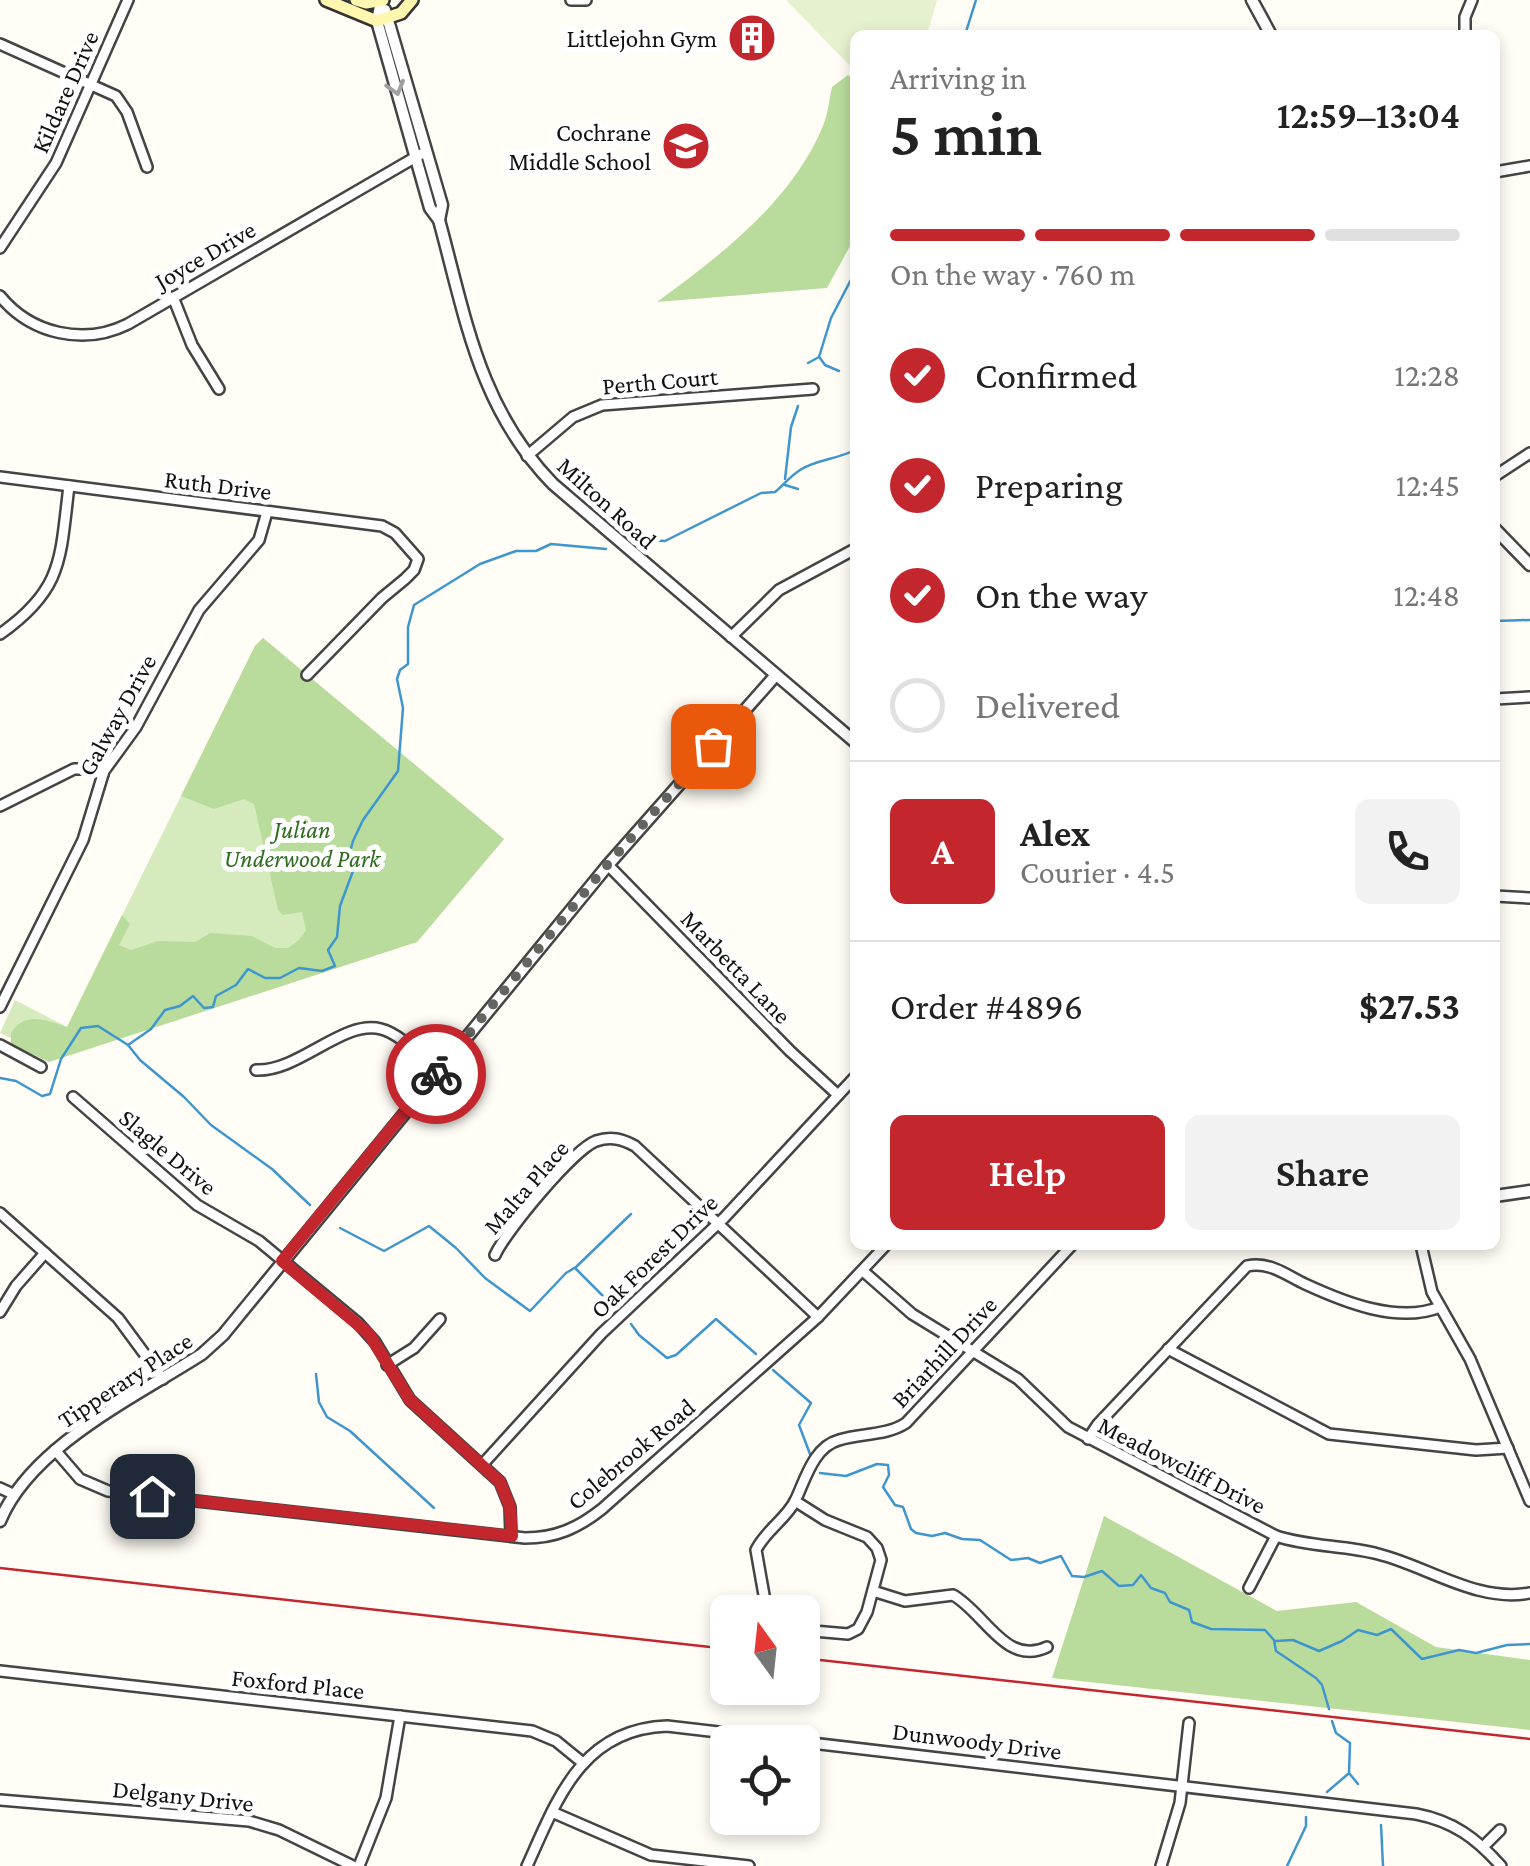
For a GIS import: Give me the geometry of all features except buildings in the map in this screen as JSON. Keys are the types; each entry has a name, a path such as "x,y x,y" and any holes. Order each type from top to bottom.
{"main road":[{"path":"326,0 384,20 412,0"},
{"path":"356,0 382,0"}],"street":[{"name":"Kildare Drive","path":"0,248 56,163 128,0"},
{"name":"Milton Road","path":"382,0 430,208 439,220 490,394 527,456 553,484 850,738"},
{"path":"572,0 586,0"},
{"path":"1252,0 1268,30"},
{"path":"1465,30 1472,0"},
{"name":"Milton Road","path":"384,20 428,152 442,204 439,220"},
{"path":"0,44 92,84 120,101 147,166"},
{"name":"Joyce Drive","path":"0,296 16,314 33,324 82,336 118,329 428,152"},
{"path":"1500,171 1530,166"},
{"path":"174,297 192,345 219,389"},
{"name":"Perth Court","path":"527,456 573,417 602,405 812,389"},
{"path":"1500,473 1530,453"},
{"name":"Ruth Drive","path":"0,478 382,526 395,533 418,559 416,568 307,675"},
{"path":"0,634 30,612 47,591 58,564 69,486"},
{"name":"Galway Drive","path":"0,1007 4,990 77,853 103,774 136,726 199,610 260,540 267,512"},
{"path":"1500,534 1530,564"},
{"path":"731,637 779,590 850,551"},
{"name":"Tipperary Place","path":"0,1521 31,1470 214,1344 608,864 776,675"},
{"path":"1500,699 1530,697"},
{"path":"0,806 74,769 90,768 103,774"},
{"name":"Marbetta Lane","path":"608,864 838,1095"},
{"path":"1500,896 1530,898"},
{"path":"256,1070 283,1066 356,1030 374,1028 391,1034 438,1071"},
{"path":"0,1045 41,1067"},
{"name":"Oak Forest Drive","path":"482,1465 600,1334 718,1224 850,1082"},
{"name":"Slagle Drive","path":"74,1097 197,1205 245,1232 358,1323 375,1342 410,1400 506,1492 512,1536"},
{"name":"Malta Place","path":"495,1255 517,1223 571,1162 593,1142 612,1138 634,1146 818,1317"},
{"path":"1500,1195 1530,1190"},
{"path":"0,1212 118,1318 163,1379"},
{"name":"Colebrook Road","path":"56,1450 80,1479 108,1491 512,1536 553,1536 587,1521 818,1317 882,1250"},
{"name":"Briarhill Drive","path":"763,1595 756,1550 795,1501 806,1474 828,1445 890,1431 906,1423 1067,1250"},
{"path":"1421,1250 1440,1308 1470,1360 1530,1501"},
{"path":"0,1312 16,1286 45,1253"},
{"path":"1088,1439 1240,1270 1256,1264 1270,1266 1325,1294 1372,1308 1421,1314 1440,1308"},
{"name":"Meadowcliff Drive","path":"863,1271 912,1314 1018,1379 1060,1422 1276,1536 1384,1555 1462,1585 1518,1594 1530,1592"},
{"path":"388,1364 414,1348 440,1319"},
{"path":"1168,1349 1329,1434 1476,1450 1508,1448"},
{"path":"0,1488 13,1494"},
{"path":"795,1501 872,1542 880,1560 860,1625 854,1632 820,1631"},
{"path":"1249,1588 1276,1536"},
{"path":"873,1591 905,1601 953,1596 1018,1652 1036,1652 1047,1647"},
{"name":"Foxford Place","path":"0,1671 532,1732 556,1741 582,1763"},
{"path":"356,1866 386,1798 400,1716"},
{"path":"1161,1866 1182,1787 1188,1723"},
{"name":"Dunwoody Drive","path":"527,1866 566,1784 582,1763 615,1740 668,1726 1433,1817 1457,1827 1501,1866"},
{"name":"Delgany Drive","path":"0,1800 249,1821 279,1830 356,1866"},
{"path":"552,1812 624,1846 651,1854 749,1866"},
{"path":"1483,1847 1500,1830"}],"green space":[{"path":"786,0 937,0 928,30 850,30 850,66"},
{"path":"850,77 850,246 827,288 657,302 729,245 793,179 825,121 832,87"},
{"name":"Julian Underwood Park","path":"263,638 504,839 417,942 30,1047 0,1033 15,1000 67,1027 255,646"},
{"name":"Julian Underwood Park","path":"263,638 504,839 417,942 49,1062 11,1044 11,1033 29,1020 67,1027 122,915 130,924 119,945 131,950 158,941 195,942 210,933 252,936 275,948 288,948 306,930 302,912 283,915 278,910 254,804 244,799 214,809 181,796 255,646"},
{"path":"1104,1516 1277,1611 1356,1602 1436,1647 1530,1660 1530,1730 1052,1678"}],"waterway":[{"path":"967,30 976,0"},
{"path":"808,363 819,357 831,318 850,282"},
{"path":"820,358 839,371"},
{"path":"785,479 791,427 798,406"},
{"path":"646,540 665,541 761,493 775,492 806,467 850,452"},
{"path":"785,485 798,489"},
{"path":"128,1045 151,1029 165,1010 180,1006 193,996 204,1008 213,1007 216,996 236,985 248,969 265,978 280,978 299,968 322,971 335,966 328,950 337,937 340,906 353,871 349,856 353,841 398,771 403,708 397,679 408,664 408,627 414,605 480,564 516,551 536,551 551,544 606,549"},
{"path":"1500,621 1530,620"},
{"path":"0,1078 16,1081 42,1096 50,1094 61,1059 81,1028 98,1026 128,1045 211,1125 272,1169 310,1205"},
{"path":"340,1228 384,1251 429,1226 485,1278 530,1311 631,1214"},
{"path":"576,1269 612,1305"},
{"path":"631,1324 667,1358 676,1355 716,1319 756,1354"},
{"path":"773,1370 811,1403 799,1425 810,1454"},
{"path":"316,1374 319,1402 327,1417 350,1431 434,1508"},
{"path":"820,1473 846,1476 877,1464 888,1465 889,1475 883,1487 895,1505 903,1507 916,1533 945,1533 980,1540 1011,1560 1028,1558 1040,1563 1061,1556 1072,1576 1102,1571 1119,1586 1133,1585 1141,1575 1151,1588 1165,1593 1170,1602 1189,1610 1192,1622 1211,1629 1265,1630 1274,1640 1276,1651 1322,1685 1329,1709"},
{"path":"1276,1641 1293,1640 1319,1651 1358,1630 1377,1635 1391,1629 1422,1659 1459,1650 1476,1653 1530,1644"},
{"path":"1332,1721 1336,1733 1350,1743 1349,1773 1358,1784"},
{"path":"1327,1792 1348,1774"},
{"path":"1287,1866 1306,1826 1306,1817"},
{"path":"1381,1825 1383,1866"}],"railway":[{"path":"0,1568 710,1647"},
{"path":"820,1660 1530,1739"}],"way so far":[{"path":"436,1074 608,864 713,746"}],"place":[{"name":"Littlejohn Gym","path":"752,38"},
{"name":"Cochrane Middle School","path":"686,146"}],"route":[{"path":"152,1496 512,1536 510,1507 500,1482 410,1400 369,1334 282,1261 436,1074"}]}
